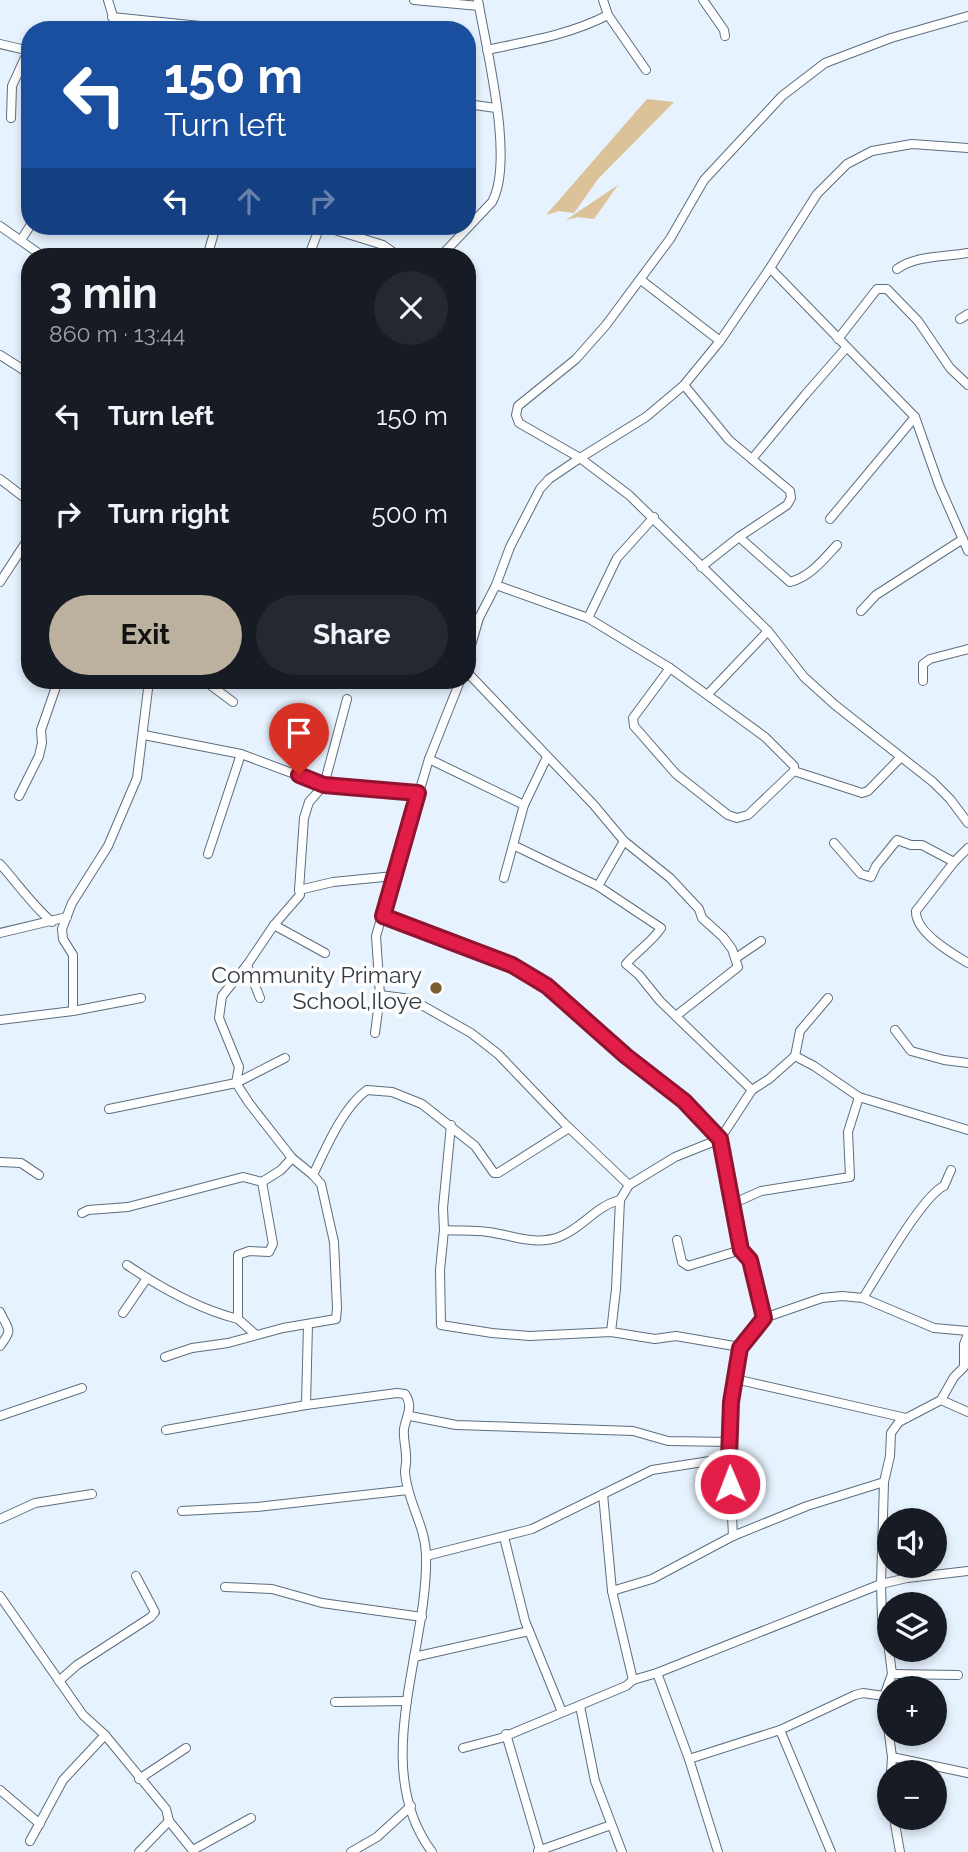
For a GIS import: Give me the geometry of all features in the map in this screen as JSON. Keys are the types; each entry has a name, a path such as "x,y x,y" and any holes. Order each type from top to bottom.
{"street":[{"path":"108,0 114,21"},
{"path":"414,0 478,3 496,108 500,154 498,191 476,220"},
{"path":"603,0 608,15 646,70"},
{"path":"703,0 724,30 725,37"},
{"path":"487,50 550,38 587,26 608,15"},
{"path":"968,16 891,38 825,63 782,96 704,180 670,239 576,359 518,406 516,415 519,423 580,458 654,517 701,567 768,631 804,677 835,705 933,782 968,823"},
{"path":"113,17 152,21"},
{"path":"0,44 21,49"},
{"path":"11,118 12,86 21,67"},
{"path":"476,105 496,108"},
{"path":"476,628 510,547 540,489 549,479 646,417 684,385 720,341 817,194 846,164 872,151 912,144 968,148"},
{"path":"0,226 32,248"},
{"path":"21,240 24,235"},
{"path":"350,235 387,248"},
{"path":"450,248 463,235"},
{"path":"897,269 906,262 968,253"},
{"path":"770,268 915,417 939,485 964,534 968,551"},
{"path":"640,280 720,341"},
{"path":"838,339 877,289 887,289 918,321 950,368 968,385"},
{"path":"960,319 968,314"},
{"path":"752,459 846,348"},
{"path":"0,355 21,368"},
{"path":"684,385 729,440 790,491 791,498 787,505 739,537 701,567"},
{"path":"830,519 915,417"},
{"path":"0,479 21,495"},
{"path":"587,618 617,558 654,517"},
{"path":"861,611 876,595 964,534"},
{"path":"739,537 790,582 809,574 837,545"},
{"path":"0,582 21,550"},
{"path":"496,585 587,618 670,668 765,737 794,766 794,771"},
{"path":"708,694 768,631"},
{"path":"923,681 923,664 930,659 968,649"},
{"path":"670,668 633,718 634,726 676,774 728,815 737,818 748,815 794,771"},
{"path":"476,682 593,804 624,841 670,878 692,901 702,918 723,937 736,958 738,967 676,1016"},
{"path":"19,796 39,756 41,730 55,689"},
{"path":"73,1011 73,955 63,939 62,929 72,903 108,846 137,778 148,689"},
{"path":"216,689 233,702"},
{"path":"375,1033 380,995 376,936 429,759 457,689"},
{"path":"165,1357 192,1348 228,1343 291,1326 336,1319 334,1242 321,1184 292,1158 236,1083 239,1068 219,1018 222,996 274,925 300,895 304,818 309,802 324,785 347,699"},
{"path":"144,735 241,754 324,785 418,793"},
{"path":"208,854 241,754"},
{"path":"504,878 524,804 547,757"},
{"path":"794,771 863,793 901,757"},
{"path":"429,759 524,804"},
{"path":"834,843 862,874 871,877 876,866 897,840 911,845 922,845 954,862"},
{"path":"597,886 624,841"},
{"path":"513,845 597,886 661,928 626,964 751,1090"},
{"path":"968,848 916,911 920,926 968,963"},
{"path":"0,864 32,905 52,922"},
{"path":"299,890 334,882 394,876"},
{"path":"383,916 512,965 547,986 626,1056 684,1101 720,1139 741,1250 750,1260 764,1318"},
{"path":"0,933 67,917"},
{"path":"274,925 325,953"},
{"path":"736,958 761,941"},
{"path":"247,965 260,998"},
{"path":"380,995 411,999 471,1033 498,1054 569,1128 629,1185"},
{"path":"0,1020 73,1011 141,998"},
{"path":"611,1332 620,1200 629,1185 675,1157 720,1139 751,1090 769,1079 795,1056 800,1031 828,998"},
{"path":"895,1030 911,1051 968,1063"},
{"path":"795,1056 859,1097 968,1130"},
{"path":"109,1109 236,1083 285,1058"},
{"path":"313,1175 338,1127 358,1096 367,1090 375,1089 407,1096 422,1104 475,1146 494,1172 569,1128"},
{"path":"732,1204 761,1191 850,1177 848,1132 859,1097"},
{"path":"451,1125 443,1208 441,1325 530,1336 611,1332 655,1339 685,1337 740,1348"},
{"path":"82,1213 88,1210 128,1207 243,1177 262,1182 281,1170 292,1158"},
{"path":"0,1162 20,1163 39,1175"},
{"path":"863,1298 906,1230 936,1190 944,1186 951,1170"},
{"path":"238,1319 238,1255 249,1251 269,1252 273,1244 262,1182"},
{"path":"444,1230 485,1232 521,1240 556,1238 569,1232 604,1205 620,1200"},
{"path":"677,1240 682,1262 688,1266 741,1250"},
{"path":"127,1265 208,1312 238,1319 255,1335"},
{"path":"123,1312 147,1278"},
{"path":"733,1536 729,1458 731,1402 740,1348 764,1318 822,1298 842,1296 863,1298 934,1328 968,1332 964,1344 964,1367 954,1377 942,1399 899,1422 891,1433 890,1456 884,1482 881,1584 882,1619 892,1674 958,1675"},
{"path":"0,1312 10,1329 10,1334 0,1346"},
{"path":"306,1405 308,1324"},
{"path":"735,1379 906,1418"},
{"path":"0,1416 82,1388"},
{"path":"166,1430 306,1405 397,1393 404,1394 408,1399 410,1416 404,1429 408,1490 423,1530 426,1556 422,1617 407,1701 404,1783 420,1831 432,1852"},
{"path":"942,1399 968,1412"},
{"path":"410,1416 472,1426 633,1431 668,1441 730,1442"},
{"path":"426,1556 540,1526 652,1470 729,1458"},
{"path":"612,1591 652,1579 733,1536 807,1506 884,1482"},
{"path":"182,1511 257,1507 408,1490"},
{"path":"0,1519 35,1503 92,1494"},
{"path":"603,1494 612,1591 633,1680"},
{"path":"504,1537 529,1631 562,1712"},
{"path":"463,1748 580,1706 626,1686 633,1680 657,1673 881,1584 968,1571"},
{"path":"59,1681 77,1665 156,1612 136,1576"},
{"path":"225,1587 272,1589 322,1603 422,1617"},
{"path":"0,1596 83,1715 105,1735 166,1809 169,1821 194,1851 251,1818"},
{"path":"414,1657 529,1631"},
{"path":"657,1673 689,1759 718,1852"},
{"path":"689,1759 780,1730 863,1692 877,1695"},
{"path":"335,1702 407,1701"},
{"path":"580,1706 595,1781 622,1852"},
{"path":"780,1730 831,1852"},
{"path":"506,1734 538,1851 611,1825"},
{"path":"30,1841 63,1780 105,1735"},
{"path":"891,1746 892,1760"},
{"path":"139,1779 186,1748"},
{"path":"892,1757 968,1773"},
{"path":"0,1790 40,1824"},
{"path":"351,1852 377,1837 411,1805"},
{"path":"139,1852 169,1821"},
{"path":"896,1830 900,1852"}],"shaded area":[{"path":"647,99 674,102 598,179 574,213 559,211 546,215"},
{"path":"618,185 594,219 578,217 566,220"}],"place":[{"name":"Community Primary School,Iloye","path":"436,988"}],"route":[{"path":"299,775 324,785 418,793 383,916 512,965 547,986 626,1056 684,1101 720,1139 741,1250 750,1260 764,1318 740,1348 731,1402 730,1484"}]}
